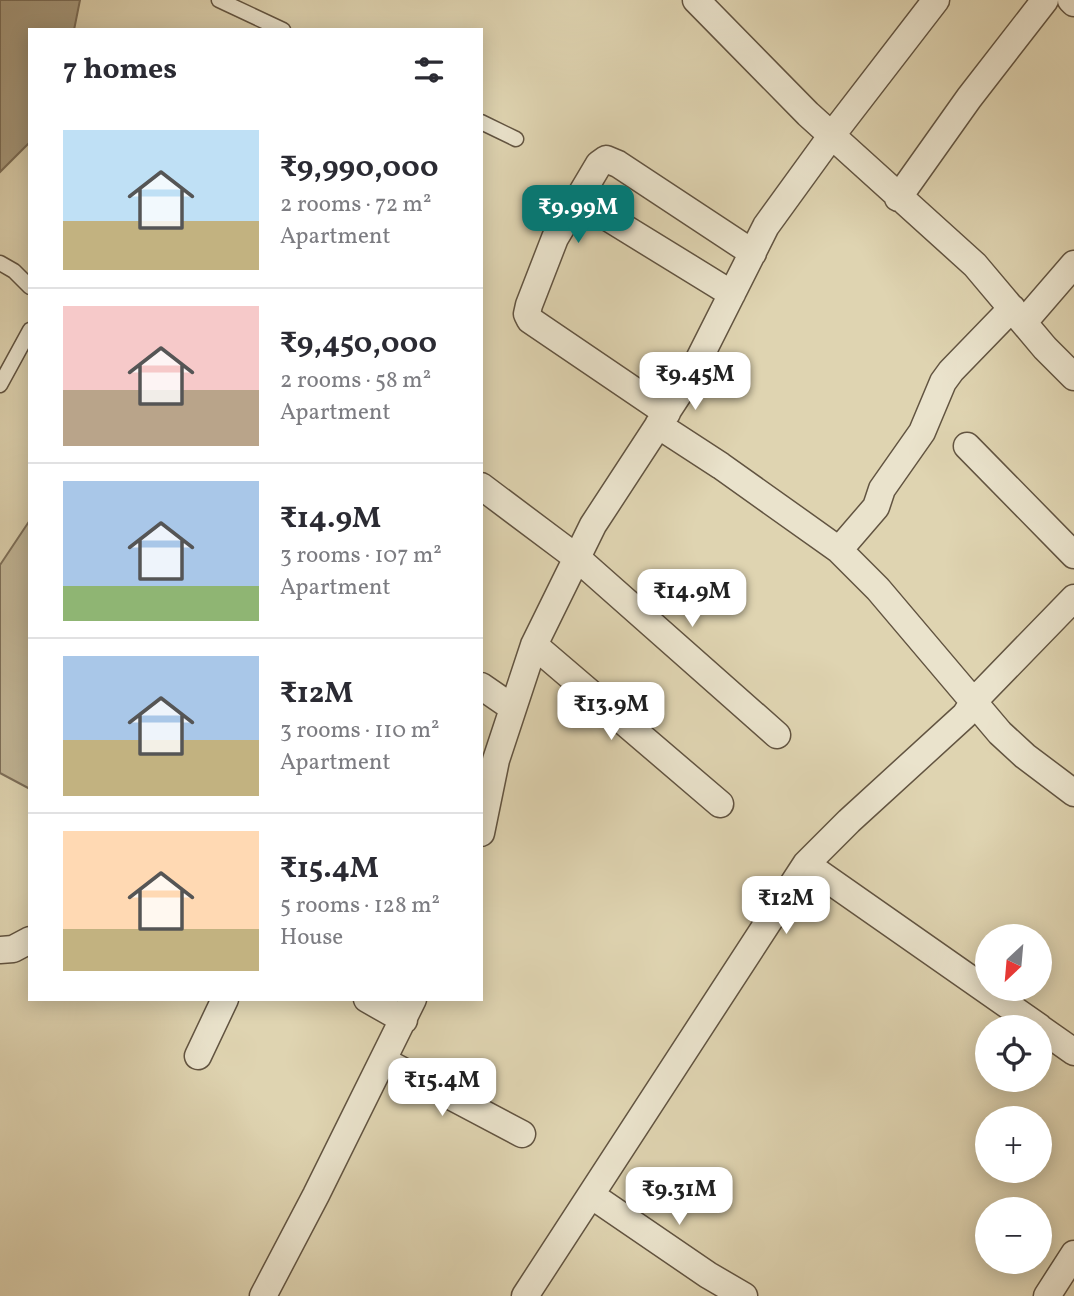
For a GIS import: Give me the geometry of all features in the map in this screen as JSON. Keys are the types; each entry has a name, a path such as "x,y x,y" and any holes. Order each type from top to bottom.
{"street":[{"path":"696,0 808,114 975,265 1074,377"},
{"path":"483,824 496,760 534,645 593,525 691,375 766,226 936,0"},
{"path":"898,198 969,98 1045,0"},
{"path":"753,253 607,159 599,164 576,198 555,238 527,314 530,320 663,419 721,466 839,550 878,589 1000,733 1024,756 1074,793"},
{"path":"576,198 732,294"},
{"path":"839,550 876,507 882,489 922,432 943,382 951,371 1074,264"},
{"path":"967,446 1074,555"},
{"path":"483,488 577,558 776,735"},
{"path":"525,1296 806,864 965,715 974,701 1074,598"},
{"path":"534,645 720,804"},
{"path":"483,687 513,708"},
{"path":"806,864 1022,1015"},
{"path":"0,950 13,949 28,941"},
{"path":"198,1056 224,1001"},
{"path":"263,1296 408,1009 374,1001"},
{"path":"1052,1036 1074,1052"},
{"path":"384,1061 522,1134"},
{"path":"591,1195 708,1275 744,1296"},
{"path":"1047,1296 1074,1254"}],"lane":[{"path":"219,0 279,28"},
{"path":"483,123 516,139"},
{"path":"0,263 14,271 28,285"},
{"path":"0,385 28,334"}],"shaded area":[{"path":"0,0 80,0 74,28 28,28 28,144 0,172"},
{"path":"28,523 28,788 0,773 0,565"}]}
